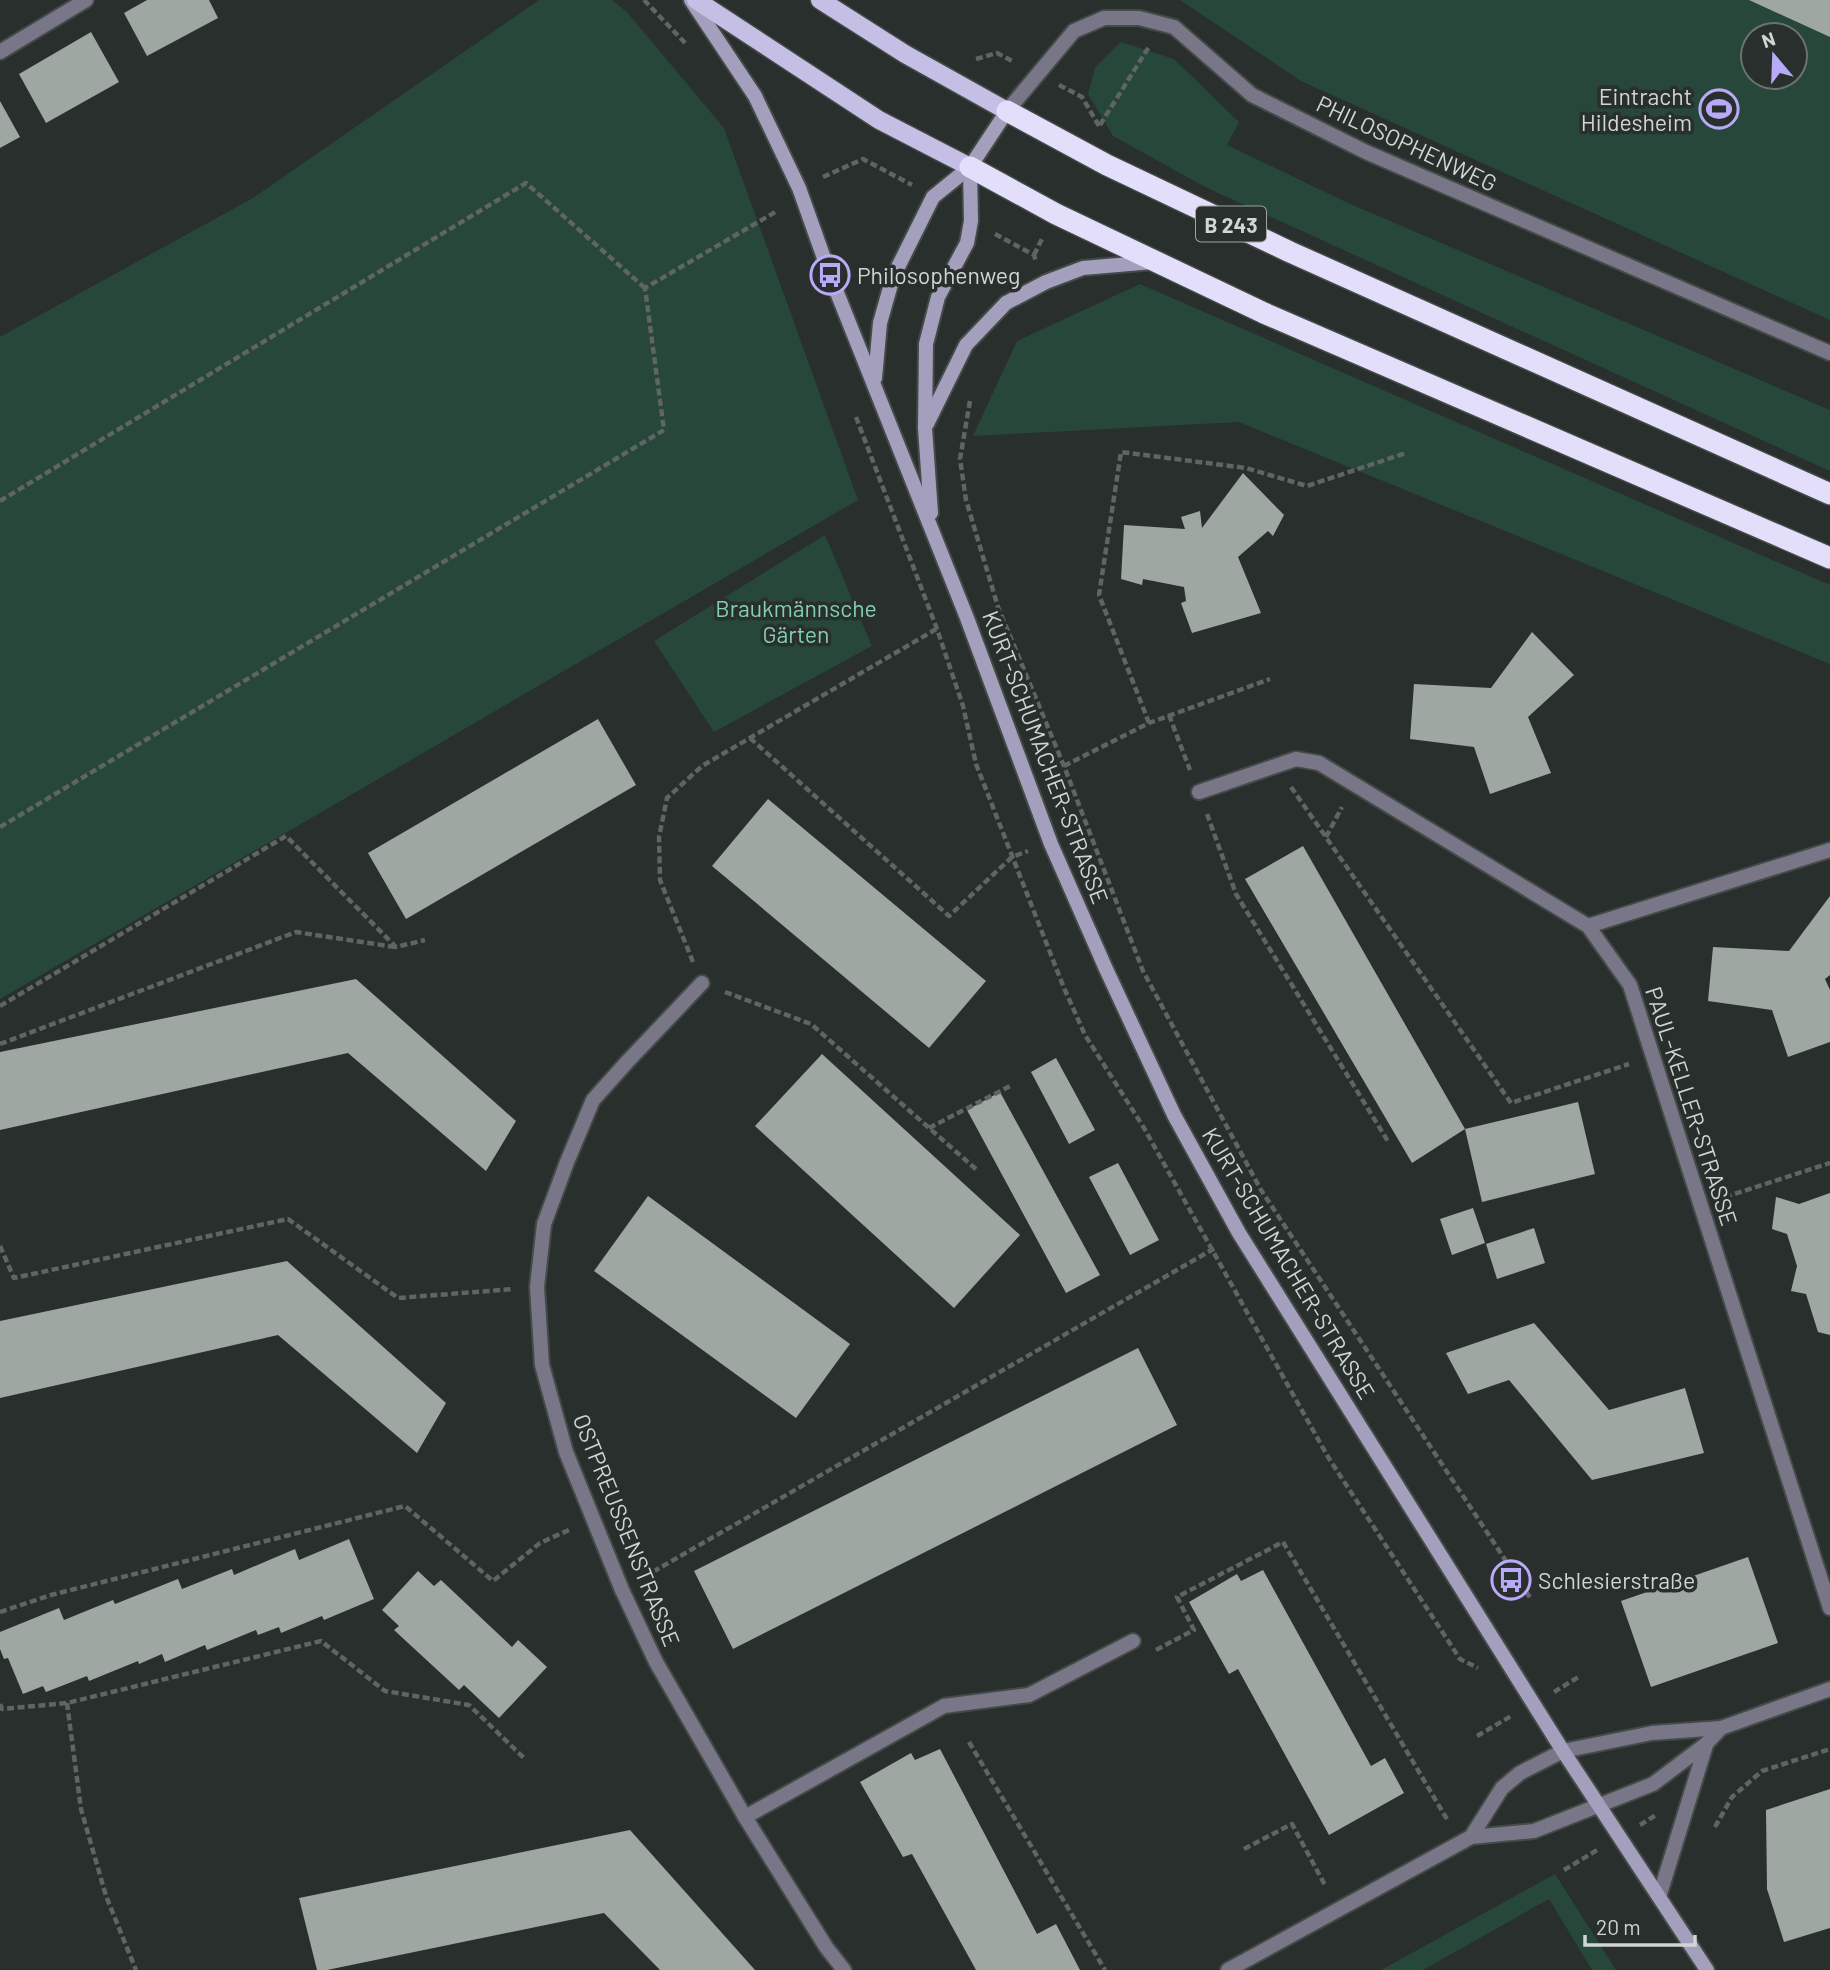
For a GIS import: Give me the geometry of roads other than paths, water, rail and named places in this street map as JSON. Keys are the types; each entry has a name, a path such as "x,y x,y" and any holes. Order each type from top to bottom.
{"highway":[{"name":"B 243","path":"1007,111 1107,165 1290,252 1830,494"},
{"path":"970,167 1056,214 1264,313 1830,558"}],"main road":[{"path":"693,0 879,120 970,167 1007,111"},
{"path":"693,0 755,96 799,188 830,275 875,383"},
{"name":"B 243","path":"820,0 905,54 1007,111"},
{"name":"KURT-SCHUMACHER-STRASSE","path":"970,167 933,197 893,277 880,323 875,383 933,528 1051,844 1174,1115 1239,1233 1563,1751 1707,1970"},
{"name":"KURT-SCHUMACHER-STRASSE","path":"933,528 925,428 926,344 938,297 967,243 971,221 970,167"},
{"path":"925,428 966,345 1006,303 1046,282 1083,268 1153,261"}],"street":[{"path":"0,52 86,0"},
{"name":"PHILOSOPHENWEG","path":"1007,111 1048,58 1074,31 1104,18 1139,18 1174,27 1252,95 1366,152 1830,353"},
{"name":"PAUL-KELLER-STRASSE","path":"1199,792 1296,759 1319,762 1588,926 1630,985 1830,1608"},
{"path":"1588,926 1830,850"},
{"name":"OSTPREUSSENSTRASSE","path":"702,983 593,1100 567,1162 544,1224 537,1287 542,1365 566,1452 622,1590 656,1662 745,1817 844,1970"},
{"path":"745,1817 944,1706 1029,1695 1133,1641"},
{"path":"1466,1840 1502,1788 1520,1773 1563,1751 1652,1733 1721,1728 1830,1689"},
{"path":"1228,1970 1466,1840 1534,1832 1653,1784 1706,1744 1721,1728"},
{"path":"1659,1898 1706,1744"}],"place":[{"name":"Eintracht Hildesheim","path":"1719,109"},
{"name":"Philosophenweg","path":"830,275"},
{"name":"Schlesierstraße","path":"1511,1580"}],"park label":[{"name":"Braukmännsche Gärten","path":"796,621"}]}
